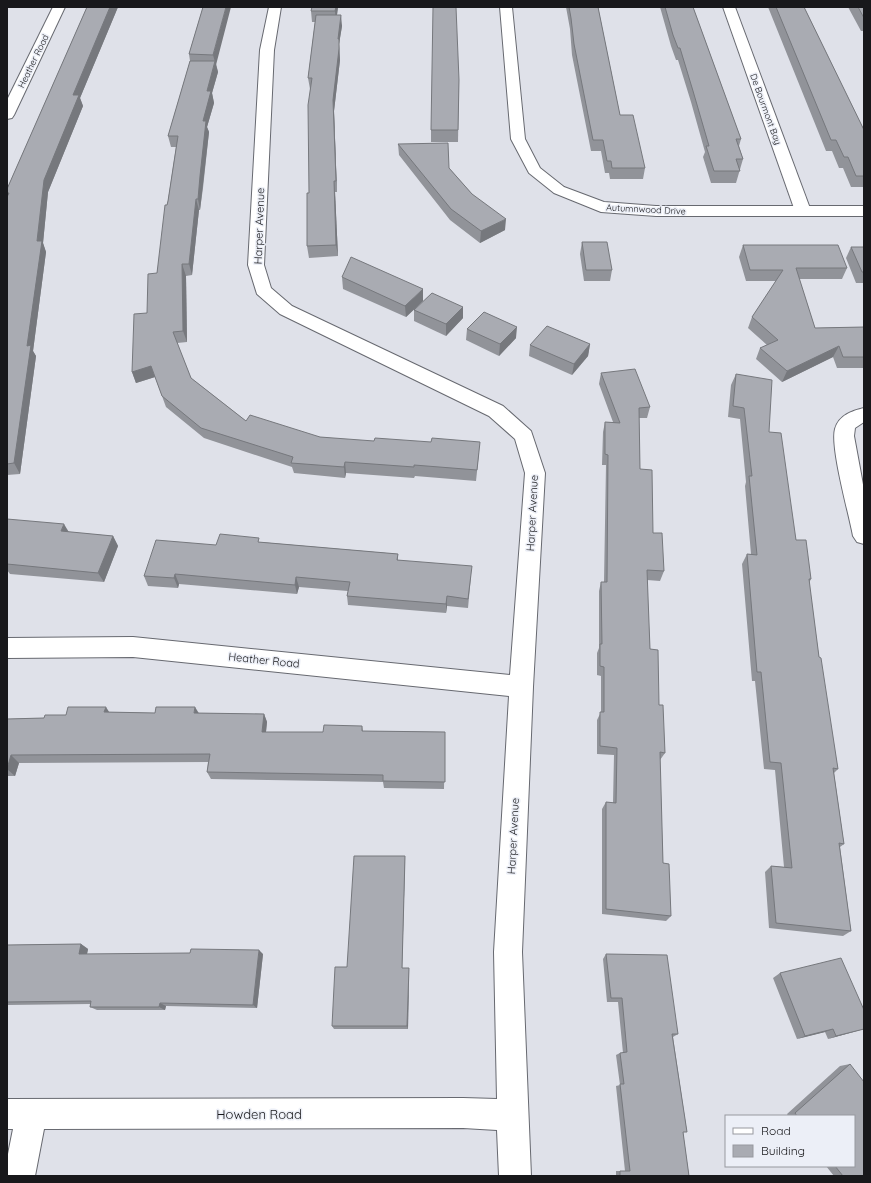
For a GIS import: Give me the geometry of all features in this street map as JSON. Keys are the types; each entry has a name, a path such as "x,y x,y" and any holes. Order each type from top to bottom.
{"street":[{"name":"Heather Road","path":"7,116 59,7"},
{"name":"Harper Avenue","path":"275,7 267,50 256,258 256,265 263,290 286,310 496,411 524,436 535,473 521,687 508,952 515,1176"},
{"name":"Autumnwood Drive","path":"506,7 518,139 534,170 559,190 601,207 656,211 864,211"},
{"name":"De Bourmont Bay","path":"729,7 804,211"},
{"path":"864,415 854,417 844,429 844,445 864,536"},
{"name":"Heather Road","path":"7,648 133,647 521,687"},
{"name":"Howden Road","path":"20,1114 462,1113 512,1115"},
{"path":"19,1176 20,1114"}],"building":[{"path":"87,7 110,7 73,95 79,95 44,180 37,241 42,241 27,346 31,345 14,463 7,464 7,197 9,193 7,193 7,189"},
{"path":"203,7 226,7 213,55 189,54"},
{"path":"312,7 336,7 335,11 311,11"},
{"path":"433,7 456,7 459,80 458,130 431,130"},
{"path":"569,7 598,7 620,115 633,115 645,168 612,168 611,161 607,161 603,140 593,140 574,44"},
{"path":"665,7 693,7 741,139 736,139 743,159 736,159 740,171 714,171 706,146 709,146 693,91 680,48 678,48 673,35"},
{"path":"776,7 804,7 864,130 864,176 856,176 848,157 844,157 836,140 831,140"},
{"path":"858,7 864,7 864,18"},
{"path":"316,15 341,15 333,100 336,181 334,181 336,245 307,246 307,193 309,193 308,105 312,78 308,78"},
{"path":"190,61 215,61 207,91 211,91 203,121 206,121 198,199 196,199 189,264 182,264 183,331 173,332 191,378 246,421 250,415 320,437 374,441 375,438 431,442 432,438 480,442 477,470 345,462 344,467 291,463 293,457 201,428 162,396 151,366 132,372 134,314 147,313 148,274 157,273 165,205 167,205 168,201 178,136 168,136"},
{"path":"448,143 449,168 472,194 506,219 481,231 451,209 398,144"},
{"path":"582,242 607,242 612,270 586,270"},
{"path":"743,245 838,245 847,268 796,268 815,328 864,327 864,357 843,357 839,346 787,371 760,348 778,340 752,317 783,270 750,270"},
{"path":"851,247 864,247 864,272 862,272"},
{"path":"351,257 423,289 405,306 342,277"},
{"path":"432,293 463,307 446,324 414,310"},
{"path":"484,312 517,327 500,344 467,329"},
{"path":"547,326 590,344 574,364 530,345"},
{"path":"635,369 650,407 639,408 640,469 652,470 653,533 662,533 664,571 647,570 650,649 658,650 659,705 663,705 665,753 660,752 663,863 669,864 671,916 606,909 606,802 616,803 617,748 600,746 600,712 604,712 604,667 600,666 600,644 602,644 601,582 607,582 608,455 605,454 605,422 620,423 601,373"},
{"path":"736,374 772,380 769,432 781,433 796,540 806,540 811,579 809,579 819,657 821,658 838,769 833,768 844,844 839,843 851,931 776,923 771,866 792,868 781,763 770,762 761,672 757,672 747,554 757,555 749,476 752,476 744,408 733,406"},
{"path":"7,519 64,524 61,531 113,536 98,573 7,564"},
{"path":"220,534 259,538 258,542 398,554 397,560 472,566 468,599 447,596 446,604 347,596 350,582 296,577 295,585 175,574 174,578 144,576 156,540 216,545"},
{"path":"68,707 106,707 104,712 155,713 156,707 195,707 194,713 264,714 262,732 323,732 324,725 362,726 362,731 445,732 445,782 383,781 383,775 207,772 210,754 11,755 7,769 7,719 44,718 45,715 66,715"},
{"path":"354,856 405,856 402,968 409,968 407,1026 332,1026 335,967 347,967"},
{"path":"81,944 79,954 190,953 191,949 259,950 253,1005 160,1003 159,1007 90,1007 91,1001 7,1002 7,945"},
{"path":"606,954 667,955 678,1034 672,1034 687,1132 683,1132 689,1176 620,1176 620,1171 630,1171 620,1084 624,1084 620,1053 627,1052 622,998 611,998"},
{"path":"841,958 864,1010 864,1029 836,1036 833,1029 805,1036 780,973"},
{"path":"850,1064 864,1082 864,1176 843,1176 836,1167 855,1167 855,1115 796,1115 795,1113"}]}
